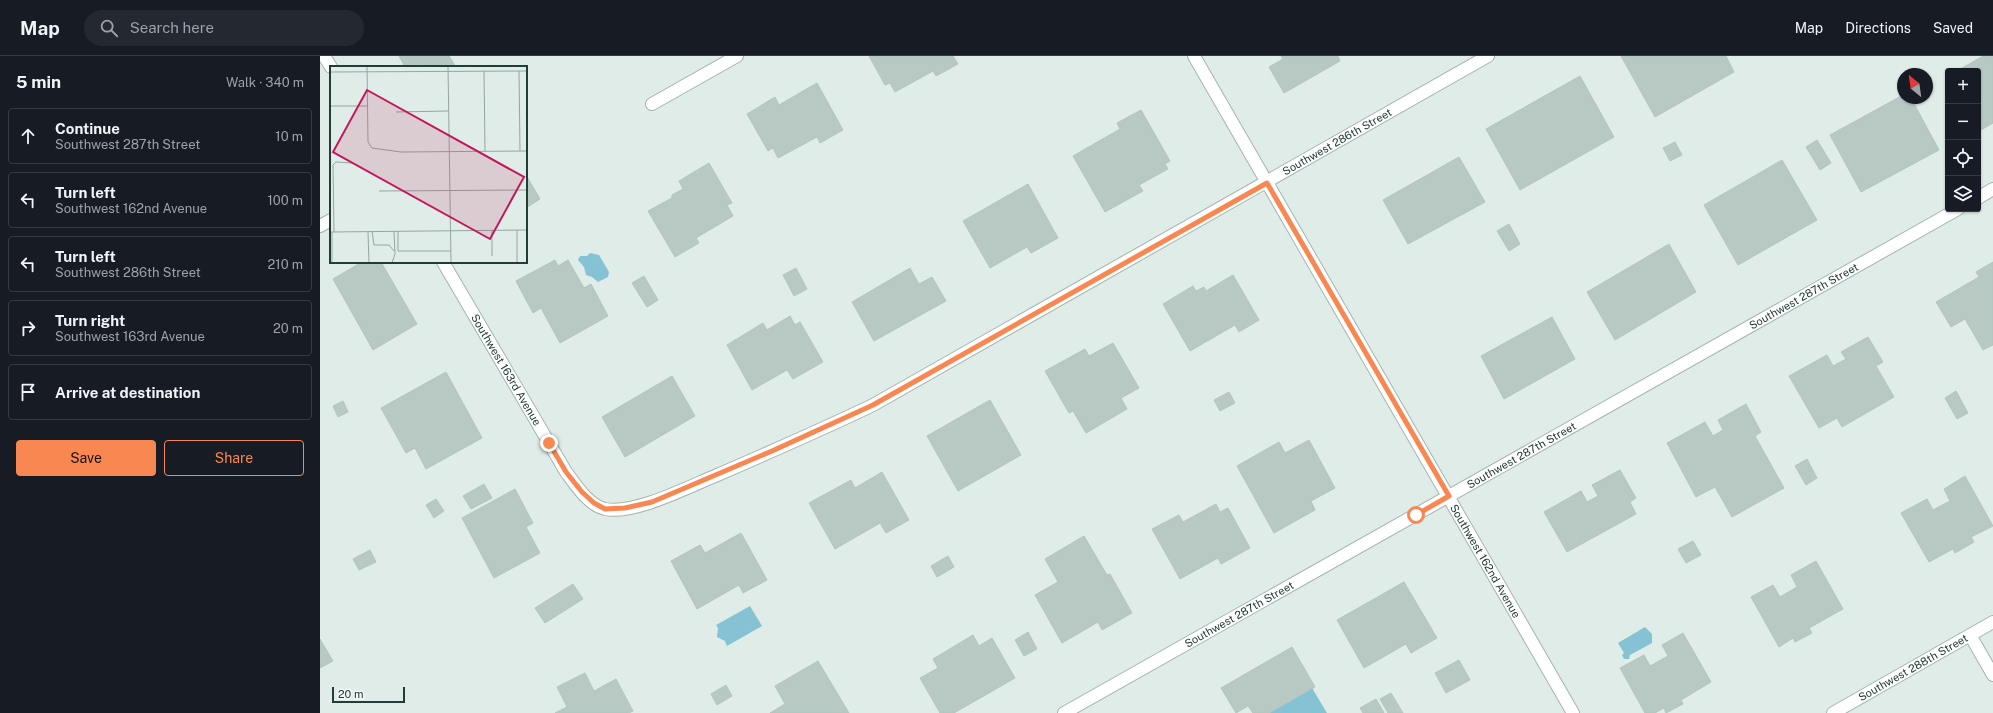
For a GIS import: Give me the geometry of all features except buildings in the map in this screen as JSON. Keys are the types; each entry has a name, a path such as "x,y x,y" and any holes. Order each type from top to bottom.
{"street":[{"path":"324,56 330,66"},
{"path":"652,104 737,56"},
{"name":"Southwest 162nd Avenue","path":"1194,56 1574,713"},
{"name":"Southwest 286th Street","path":"605,509 625,508 652,502 772,451 873,405 1267,183 1488,56"},
{"path":"1981,196 1993,189"},
{"name":"Southwest 287th Street","path":"1064,713 1953,212"},
{"path":"320,226 330,221"},
{"name":"Southwest 163rd Avenue","path":"444,263 566,472 590,499 605,509"},
{"name":"Southwest 288th Street","path":"1833,713 1993,622"},
{"path":"1970,635 1993,675"}],"water":[{"path":"590,253 599,255 609,272 608,277 598,282 592,277 586,275 584,267 578,260 580,256 587,256"},
{"path":"750,606 762,626 727,646 725,641 717,637 718,628 716,625"},
{"path":"1645,627 1652,634 1652,643 1630,655 1629,659 1624,659 1622,655 1624,653 1618,643"},
{"path":"1312,688 1327,713 1269,713"}],"route":[{"path":"549,443 566,472 582,492 594,503 605,509 625,508 652,502 772,451 873,405 1267,183 1449,496 1416,515"}]}
